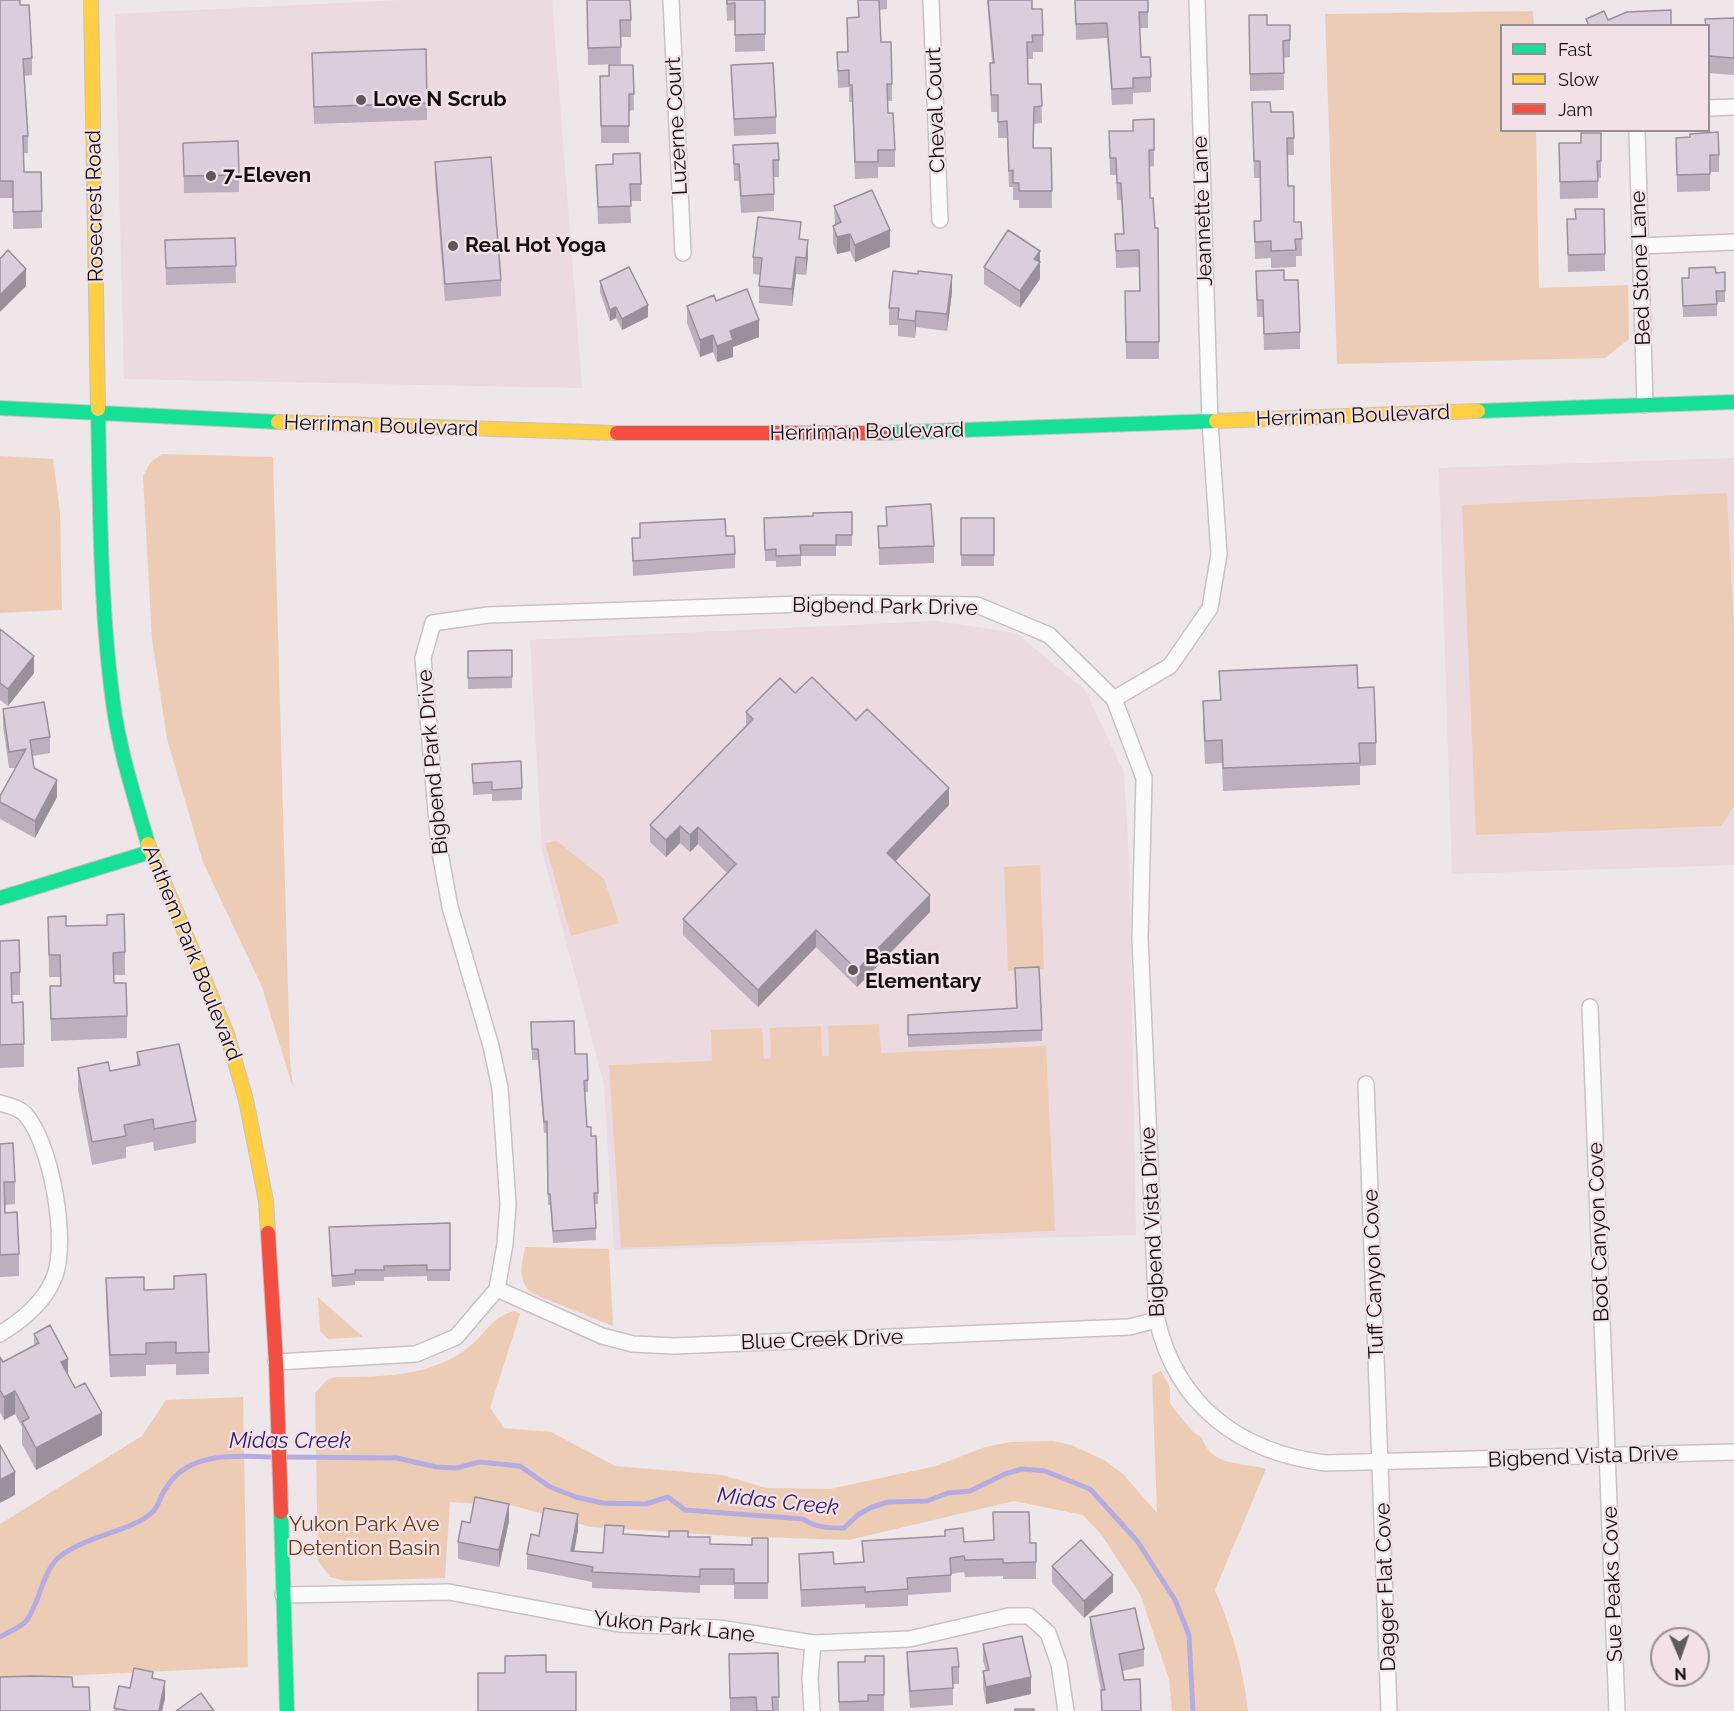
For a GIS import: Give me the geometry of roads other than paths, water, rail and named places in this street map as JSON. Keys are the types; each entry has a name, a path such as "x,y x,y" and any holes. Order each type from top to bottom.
{"main road":[{"name":"Rosecrest Road","path":"91,0 98,412"},
{"name":"Herriman Boulevard","path":"0,408 370,426 576,433 832,435 1734,402"},
{"name":"Anthem Park Boulevard","path":"98,412 101,561 113,703 129,778 150,852 227,1034 246,1100 266,1201 278,1409 287,1711"},
{"path":"0,898 150,852"}],"street":[{"name":"Luzerne Court","path":"671,0 683,253"},
{"name":"Cheval Court","path":"931,0 940,220"},
{"name":"Jeannette Lane","path":"1114,699 1170,666 1210,608 1219,554 1210,422 1197,0"},
{"path":"1710,108 1734,107"},
{"name":"Bed Stone Lane","path":"1637,132 1646,405"},
{"path":"1640,246 1734,242"},
{"name":"Bigbend Park Drive","path":"497,1289 505,1244 508,1204 501,1088 450,907 439,847 423,658 433,623 488,615 830,603 976,605 1049,635 1114,699"},
{"name":"Bigbend Vista Drive","path":"1114,699 1144,778 1140,938 1156,1320 1167,1355 1183,1383 1204,1408 1229,1430 1266,1450 1306,1460 1382,1463 1734,1452"},
{"name":"Boot Canyon Cove","path":"1590,1007 1609,1457"},
{"name":"Tuff Canyon Cove","path":"1366,1084 1382,1463"},
{"path":"0,1103 24,1112 35,1126 44,1146 60,1240 54,1279 39,1305 0,1334"},
{"path":"276,1362 416,1354 456,1336 497,1289"},
{"name":"Blue Creek Drive","path":"497,1289 602,1336 633,1344 674,1346 1129,1327 1156,1320"},
{"name":"Sue Peaks Cove","path":"1609,1457 1617,1711"},
{"name":"Dagger Flat Cove","path":"1382,1463 1389,1711"},
{"name":"Yukon Park Lane","path":"283,1595 449,1592 619,1624 719,1628 813,1643 909,1639 1009,1616 1029,1616 1048,1632 1059,1664 1066,1711"},
{"path":"812,1711 810,1678 813,1643"}],"waterway":[{"name":"Midas Creek","path":"0,1637 25,1623 35,1605 48,1571 58,1558 76,1546 129,1526 152,1513 168,1485 189,1466 230,1456 273,1457"},
{"name":"Midas Creek","path":"283,1457 397,1458 436,1467 457,1468 479,1462 520,1466 550,1487 576,1497 602,1503 646,1504 668,1497 685,1510 803,1519 827,1528 844,1528 859,1514 888,1502 927,1501 948,1493 970,1491 1005,1474 1022,1469 1045,1471 1090,1489 1138,1542 1175,1600 1189,1635 1193,1711"}],"place":[{"name":"Love N Scrub","path":"361,100"},
{"name":"7-Eleven","path":"211,176"},
{"name":"Real Hot Yoga","path":"453,246"},
{"name":"Bastian Elementary","path":"853,970"}],"park label":[{"name":"Yukon Park Ave Detention Basin","path":"364,1537"}]}
